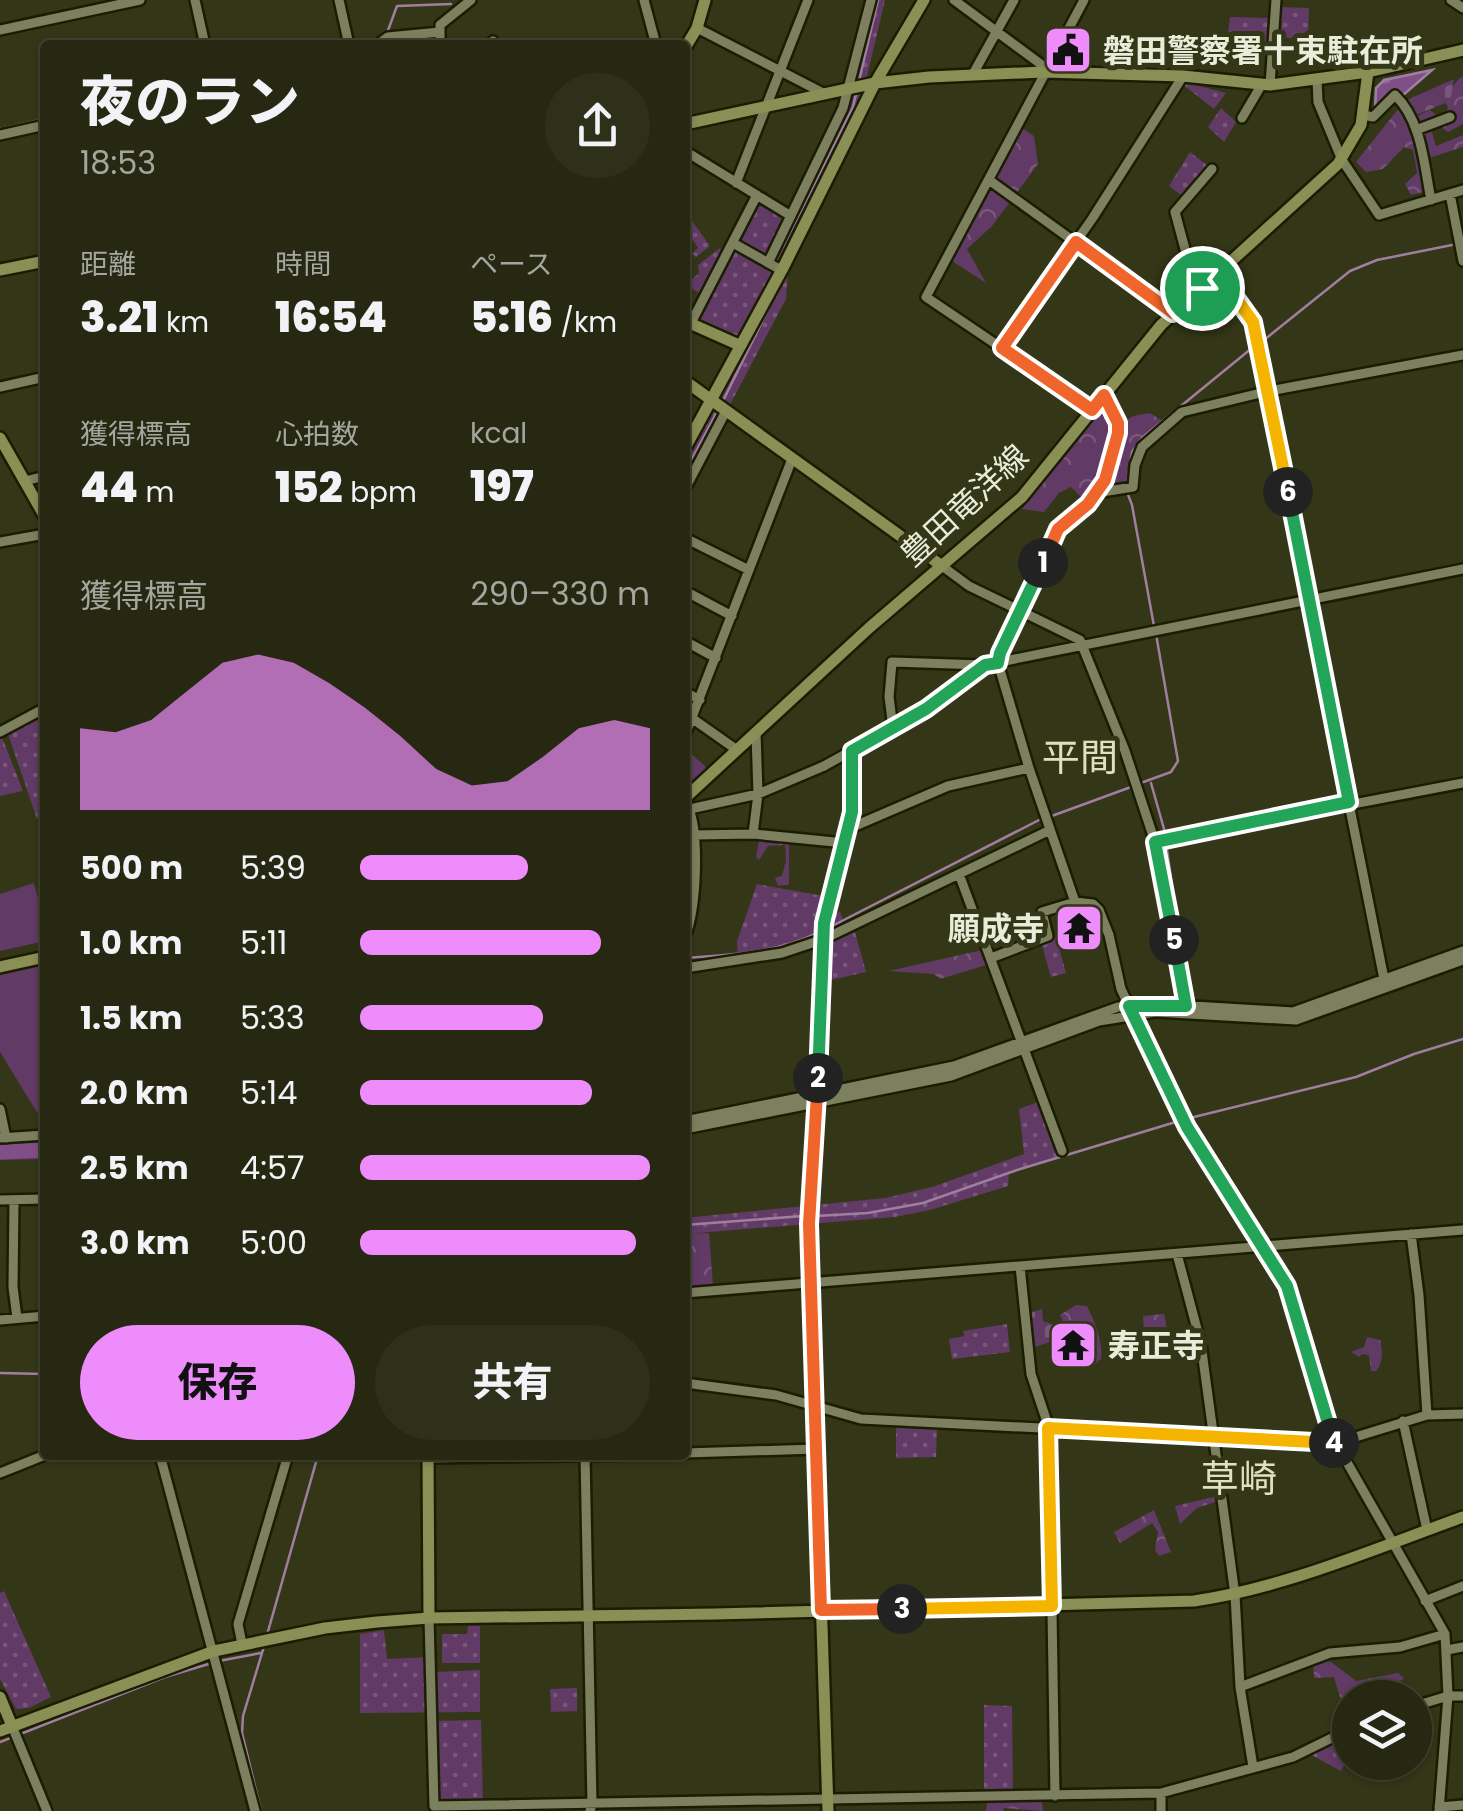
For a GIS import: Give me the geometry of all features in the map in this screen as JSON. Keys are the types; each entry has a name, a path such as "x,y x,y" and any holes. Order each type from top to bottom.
{"street":[{"path":"0,30 140,0"},
{"path":"195,0 204,40"},
{"path":"339,0 348,40"},
{"path":"440,40 440,25 471,0"},
{"path":"644,0 655,40"},
{"path":"690,40 706,0"},
{"path":"736,182 808,0"},
{"path":"768,263 843,108 871,0"},
{"path":"690,439 875,83 924,0"},
{"path":"954,0 1044,70"},
{"path":"973,74 1014,0"},
{"path":"1084,0 926,297 1092,410"},
{"path":"1242,118 1266,85 1276,0"},
{"path":"1451,0 1463,8"},
{"path":"697,28 824,94"},
{"path":"384,40 440,32"},
{"path":"690,123 875,83 1044,70 1183,76 1266,85 1368,72 1463,50"},
{"name":"豊田竜洋線","path":"690,800 737,750 868,628 1022,497 1173,313 1342,160 1363,115 1368,72"},
{"path":"1002,348 1183,76"},
{"path":"1318,80 1318,102 1342,160 1380,215 1463,190"},
{"path":"1363,115 1374,117 1396,95 1403,102 1424,155 1431,200"},
{"path":"1416,130 1450,117"},
{"path":"0,135 40,126"},
{"path":"690,154 791,216"},
{"path":"1202,288 1175,212 1212,169"},
{"path":"988,180 1173,313"},
{"path":"1450,194 1463,261"},
{"path":"690,319 757,196"},
{"path":"733,243 781,270"},
{"path":"0,270 40,262"},
{"path":"1218,273 1253,322 1384,979"},
{"path":"690,321 739,345"},
{"path":"1096,493 1133,487 1137,456 1142,448 1182,412 1269,391 1463,355"},
{"path":"1,384 40,378"},
{"path":"690,384 968,586 1080,640 1155,842 1186,1006"},
{"path":"1075,902 998,663 1058,529 1081,512 1105,480 1118,423 1104,395"},
{"path":"690,479 726,411"},
{"path":"0,438 40,509"},
{"path":"690,724 792,459"},
{"path":"25,481 40,477"},
{"path":"0,542 40,535"},
{"path":"690,540 749,570"},
{"path":"893,728 889,697 892,662 998,663 1463,569"},
{"path":"690,594 732,616"},
{"path":"690,644 716,658"},
{"path":"690,803 758,794 788,783 926,709 985,665"},
{"path":"690,695 700,700"},
{"path":"0,732 40,711"},
{"path":"692,719 737,750"},
{"path":"753,834 758,794 756,733"},
{"path":"828,1805 809,1224 824,921 848,830 852,751"},
{"path":"848,830 948,786 1029,768"},
{"path":"1155,842 1463,782"},
{"path":"690,817 694,835 690,872"},
{"path":"690,967 782,954 824,938 1050,830"},
{"path":"694,835 753,834 845,843"},
{"path":"959,874 1062,1151"},
{"path":"690,885 694,903 690,918"},
{"path":"991,958 1048,936 1042,912 1075,902 1093,904 1099,910 1109,934 1116,975 1187,1127 1287,1286 1324,1416 1336,1443 1444,1634 1448,1696 1439,1809 1463,1805"},
{"path":"690,1128 954,1066 1131,1010 1186,1006 1293,1012 1463,950"},
{"path":"0,967 40,958"},
{"path":"1131,1010 1296,1020 1463,960"},
{"path":"690,1120 816,1099"},
{"path":"0,1108 3,1138 40,1135"},
{"path":"0,1200 40,1200"},
{"path":"14,1200 13,1287 17,1318"},
{"path":"690,1293 1463,1230"},
{"path":"1411,1234 1427,1415"},
{"path":"1177,1254 1201,1344 1235,1595 1240,1687 1253,1767"},
{"path":"1020,1266 1031,1374 1048,1428 1055,1796"},
{"path":"0,1320 40,1316"},
{"path":"690,1384 776,1395 861,1418 1336,1443 1427,1415 1463,1414"},
{"path":"1403,1421 1427,1530"},
{"path":"690,1454 816,1449"},
{"path":"0,1474 40,1457"},
{"path":"161,1460 254,1811"},
{"path":"242,1644 238,1624 287,1460"},
{"path":"428,1460 438,1808 828,1805 1160,1793 1293,1757 1332,1738"},
{"path":"586,1460 591,1808"},
{"path":"6,1729 214,1652 324,1628 430,1618 1157,1605 1235,1595 1295,1578 1463,1518"},
{"path":"1425,1600 1463,1586"},
{"path":"1240,1687 1330,1653 1400,1647 1444,1634"},
{"path":"1448,1650 1463,1647"},
{"path":"1432,1701 1463,1696"},
{"path":"0,1697 6,1729 47,1811"},
{"path":"1160,1793 1161,1811"},
{"path":"982,1811 985,1798"}],"green space":[{"path":"871,0 885,0 861,102 789,256 786,299 690,480 690,444 739,346 692,321 759,200 788,217 843,108"},
{"path":"1279,7 1309,8 1308,39 1276,37 1273,43 1227,41 1230,17 1275,18"},
{"path":"1463,76 1463,124 1448,132 1442,128 1451,93"},
{"path":"1454,79 1449,108 1445,103 1414,116 1407,100"},
{"path":"1181,83 1226,93 1214,109"},
{"path":"1221,108 1236,122 1224,142 1208,127"},
{"path":"1399,108 1422,152 1427,191 1411,195 1405,184 1417,173 1413,150 1404,147 1383,169 1366,172 1356,162"},
{"path":"1430,110 1440,118 1430,125 1436,146 1463,135 1463,147 1426,159 1415,117"},
{"path":"1017,125 1034,136 1038,164 992,226 967,249 986,283 949,259"},
{"path":"1190,152 1212,169 1185,198 1169,186"},
{"path":"690,218 710,246 696,257 692,253 698,248 690,236"},
{"path":"720,248 722,251 699,293 690,288 690,281 699,273 698,265"},
{"path":"1102,409 1111,410 1118,426 1133,416 1150,413 1167,424 1138,454 1133,484 1096,493 1088,504 1071,487 1059,493 1044,512 1022,509 1044,480 1051,463"},
{"path":"40,715 37,819 8,734"},
{"path":"0,732 23,791 0,796"},
{"path":"690,753 705,766 707,779 690,791"},
{"path":"766,838 789,842 789,884 778,886 775,878 782,876 785,845 768,846 759,860 756,857 759,841"},
{"path":"34,883 40,907 40,942 0,951 0,894"},
{"path":"757,884 829,897 826,921 840,911 845,928 853,925 866,972 822,982 825,938 782,953 738,960 737,941"},
{"path":"1056,937 1066,973 1051,977 1041,942"},
{"path":"987,949 993,963 940,979 934,974 888,971"},
{"path":"40,964 40,1114 0,1052 0,975"},
{"path":"1041,1101 1062,1151 1058,1157 1009,1171 1008,1186 895,1217 690,1234 690,1218 885,1198 932,1187 1024,1154 1019,1109"},
{"path":"40,1135 40,1159 0,1160 0,1138"},
{"path":"709,1233 713,1286 690,1288 690,1234"},
{"path":"1076,1305 1087,1306 1098,1332 1101,1359 1095,1364 1075,1361 1077,1355 1084,1354 1090,1337 1067,1330 1060,1315"},
{"path":"1042,1309 1043,1321 1052,1324 1053,1341 1035,1347 1030,1313"},
{"path":"1164,1314 1168,1335 1193,1330 1197,1349 1145,1355 1143,1316"},
{"path":"1007,1324 1010,1352 952,1359 949,1339 964,1336 963,1331"},
{"path":"1367,1337 1380,1340 1382,1357 1376,1371 1371,1371 1369,1355 1359,1357 1351,1352 1364,1347"},
{"path":"896,1419 937,1423 936,1457 896,1458"},
{"path":"1217,1496 1218,1501 1197,1508 1180,1524 1175,1506"},
{"path":"1154,1510 1171,1552 1159,1556 1155,1550 1158,1532 1152,1523 1120,1543 1114,1532"},
{"path":"4,1591 51,1697 29,1708 16,1709 0,1679 0,1593"},
{"path":"468,1626 480,1626 480,1663 442,1663 442,1634 467,1634"},
{"path":"384,1630 387,1659 431,1657 435,1672 480,1670 480,1712 360,1713 360,1634"},
{"path":"1313,1658 1331,1662 1355,1680 1334,1677 1314,1678"},
{"path":"1398,1673 1404,1678 1401,1680 1361,1680"},
{"path":"577,1688 577,1711 551,1712 550,1689"},
{"path":"984,1705 1012,1706 1013,1797 984,1794"},
{"path":"481,1720 483,1806 508,1805 509,1811 441,1811 434,1806 432,1721"},
{"path":"1332,1738 1332,1766 1304,1751"},
{"path":"1042,1801 1043,1811 986,1811 987,1802"}],"water":[{"path":"1432,70 1401,97 1375,110 1376,88 1384,80"}],"waterway":[{"path":"859,81 878,0"},
{"path":"387,33 397,6 451,4"},
{"path":"775,262 856,94"},
{"path":"0,129 40,120"},
{"path":"1259,344 1350,271 1377,260 1457,244"},
{"path":"722,403 780,285"},
{"path":"1127,484 1132,452 1143,437 1252,348"},
{"path":"690,463 718,410"},
{"path":"1127,492 1154,626"},
{"path":"1138,784 1171,772 1178,761 1156,634"},
{"path":"1151,783 1164,829 1185,977"},
{"path":"1049,817 1131,787"},
{"path":"834,925 1041,819"},
{"path":"690,958 769,949 817,933"},
{"path":"1106,1016 1128,1011"},
{"path":"1186,1119 1356,1077 1463,1039"},
{"path":"816,1216 868,1213 923,1203 1179,1121"},
{"path":"0,1152 40,1150"},
{"path":"690,1225 803,1216"},
{"path":"0,1373 40,1374"},
{"path":"267,1635 317,1460"},
{"path":"261,1811 242,1733 243,1716 265,1643"},
{"path":"219,1661 261,1653"},
{"path":"0,1742 165,1677 212,1663"}],"place":[{"name":"磐田警察署十束駐在所","path":"1068,50"},
{"name":"願成寺","path":"1079,928"},
{"name":"寿正寺","path":"1073,1345"}],"district":[{"name":"平間","path":"1080,757"},
{"name":"草崎","path":"1239,1478"}],"route":[{"path":"1076,242 1173,313 1202,288 1218,273 1253,322 1349,802 1155,842 1186,1006 1129,1006 1187,1127 1281,1273 1324,1416 1336,1443 1048,1428 1052,1606 821,1610 809,1224 824,923 852,812 852,751 926,709 985,665 998,663 1058,529 1081,512 1105,480 1118,423 1104,395 1092,410 1002,348 1076,242"}]}
